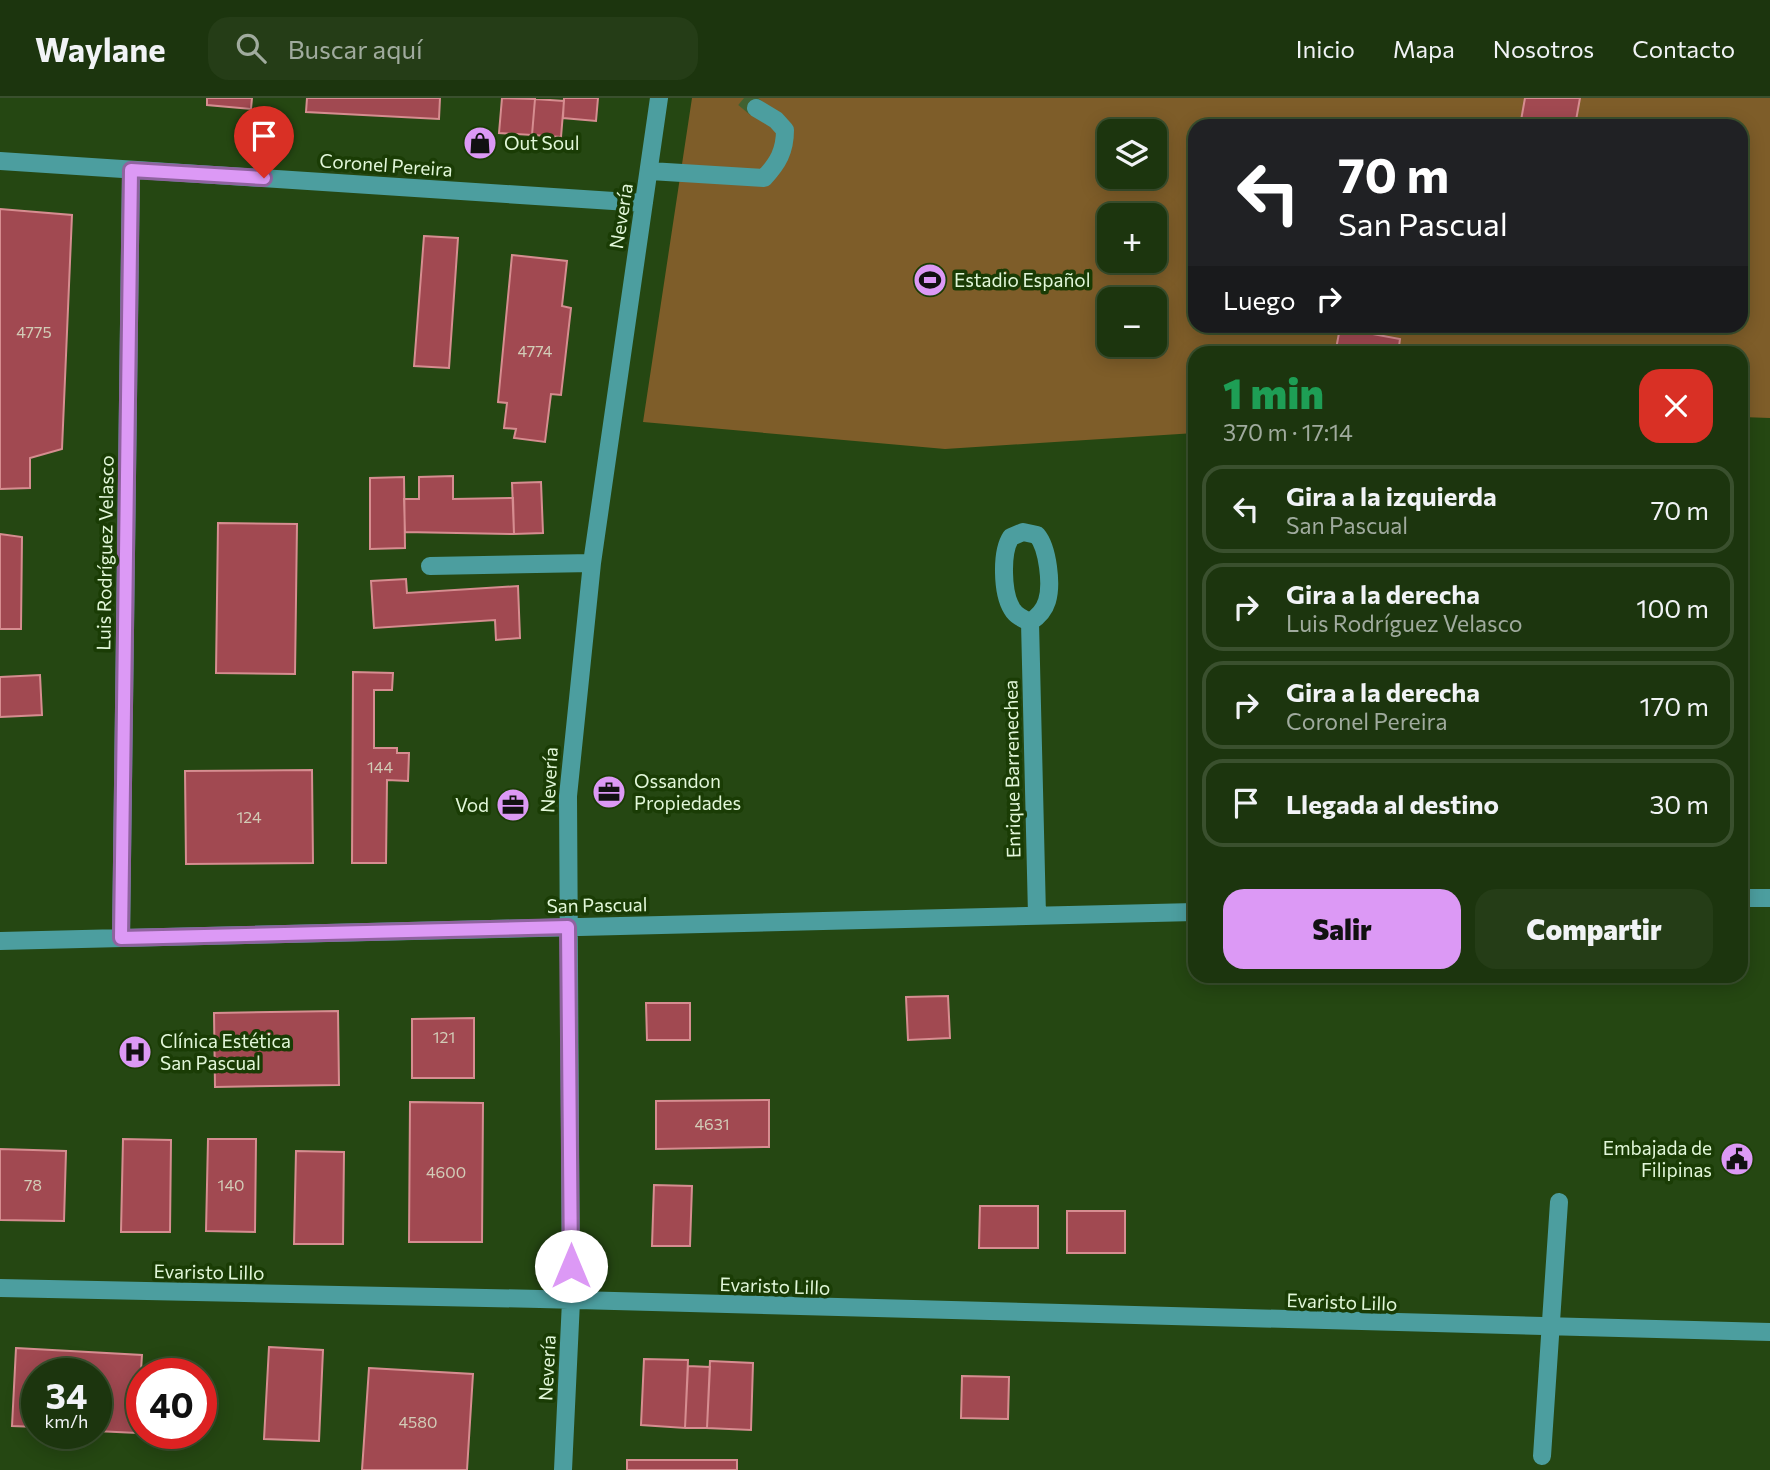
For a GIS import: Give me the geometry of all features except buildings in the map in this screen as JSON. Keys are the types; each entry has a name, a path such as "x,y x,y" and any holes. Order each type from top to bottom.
{"street":[{"name":"Nevería","path":"563,1470 571,1301 568,796 592,563 659,98"},
{"path":"650,171 764,178 776,164 785,146 785,130 776,120 756,108"},
{"name":"Coronel Pereira","path":"0,161 644,203"},
{"name":"Luis Rodríguez Velasco","path":"121,938 131,170"},
{"path":"1023,532 1037,536 1045,547 1048,595 1043,610 1030,622 1013,611 1007,593 1005,550 1011,537 1023,532"},
{"path":"430,566 592,563"},
{"name":"Enrique Barrenechea","path":"1030,622 1037,915"},
{"path":"1748,898 1770,898"},
{"name":"San Pascual","path":"0,941 1188,912"},
{"path":"1542,1456 1559,1202"},
{"name":"Evaristo Lillo","path":"0,1288 571,1301 1550,1329 1770,1332"}],"shaded area":[{"name":"Estadio Español","path":"692,98 1770,98 1770,418 1748,417 1748,346 1188,346 1188,433 945,449 643,422"}],"tunnel":[{"path":"744,98 756,108"}],"place":[{"name":"Out Soul","path":"480,143"},
{"name":"Estadio Español","path":"930,280"},
{"name":"Ossandon Propiedades","path":"609,792"},
{"name":"Vod","path":"513,805"},
{"name":"Clínica Estética San Pascual","path":"135,1052"},
{"name":"Embajada de Filipinas","path":"1737,1159"}],"route":[{"path":"264,178 131,170 121,938 568,927 571,1266"}]}
